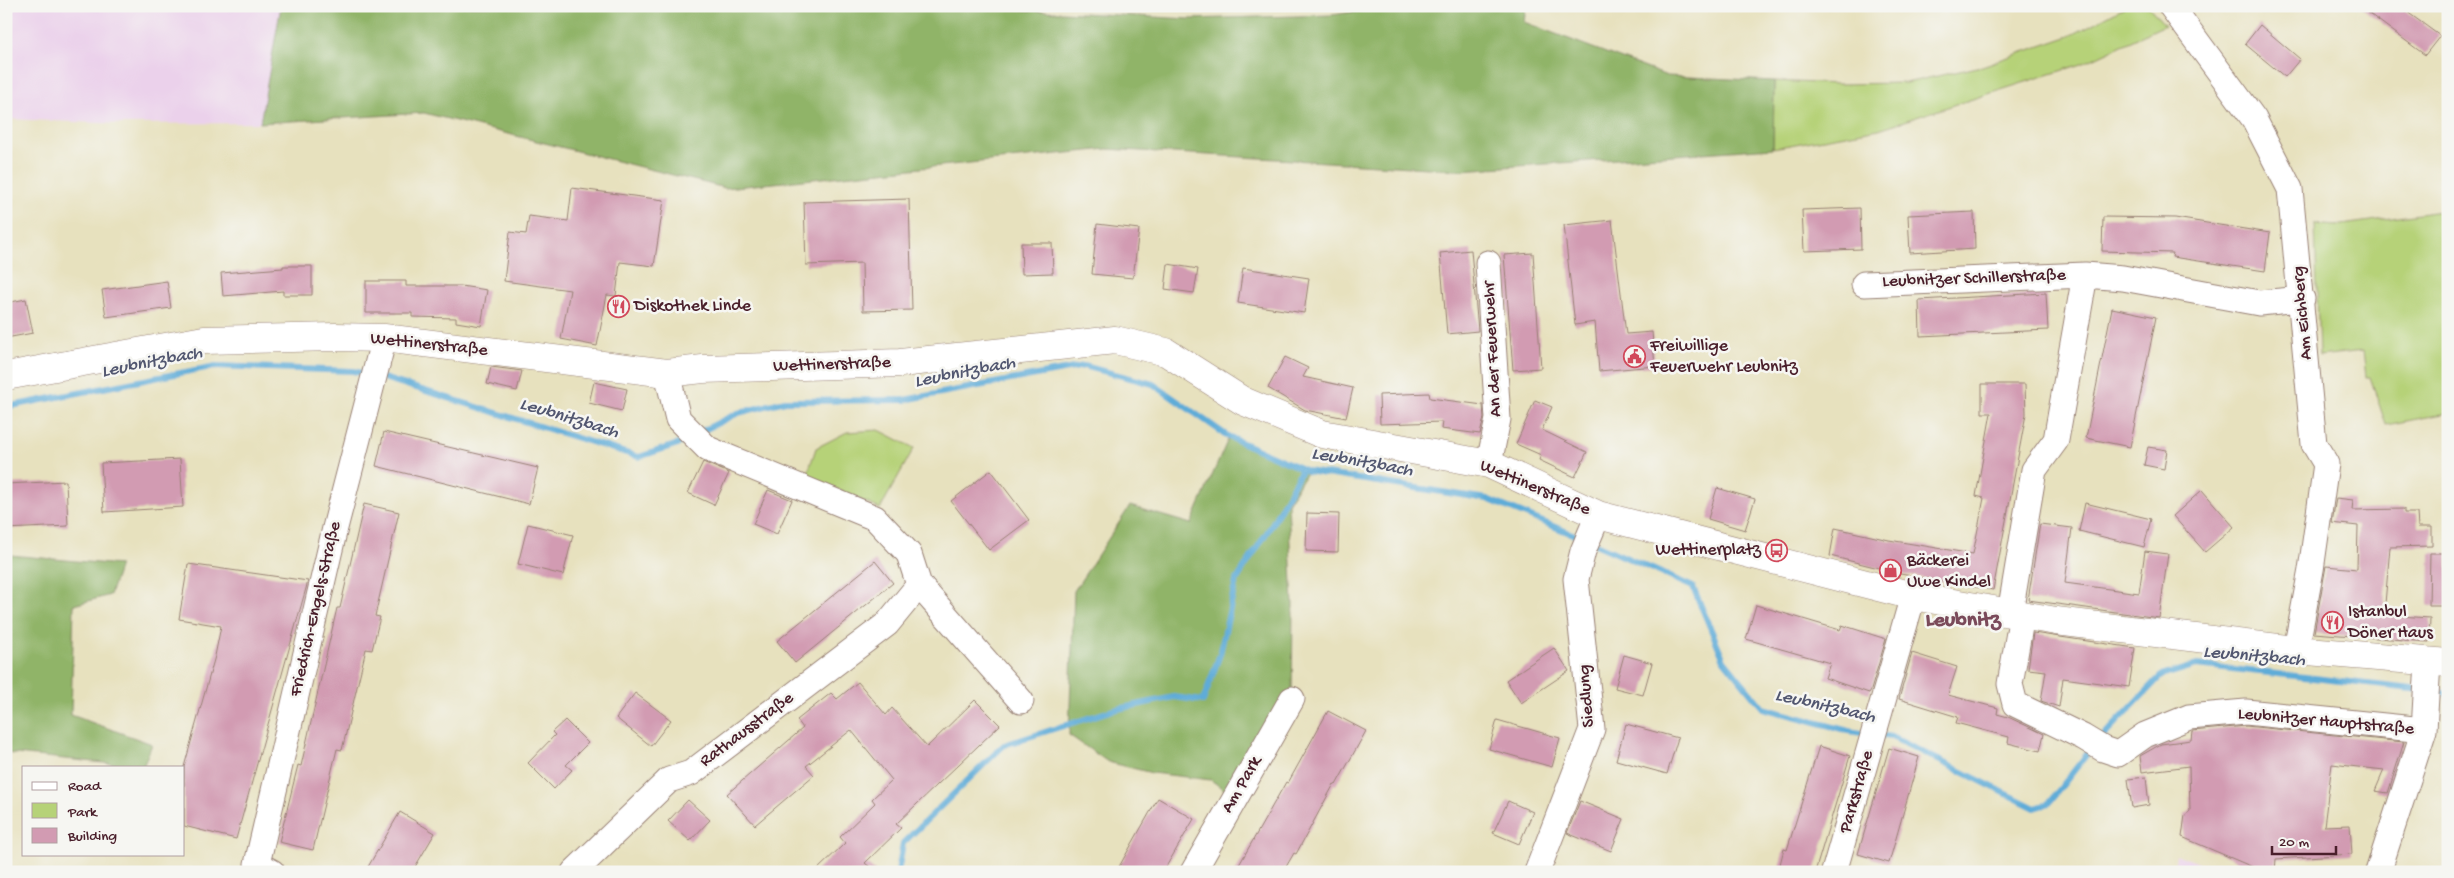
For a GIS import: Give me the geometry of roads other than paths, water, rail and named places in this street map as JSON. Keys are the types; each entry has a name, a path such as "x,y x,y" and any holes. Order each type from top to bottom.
{"street":[{"name":"Am Eichberg","path":"2171,6 2254,119 2290,189 2302,299 2314,444 2326,464 2311,570 2296,650"},
{"name":"An der Feuerwehr","path":"1488,263 1498,419 1489,464"},
{"name":"Leubnitzer Schillerstraße","path":"1864,284 2084,275 2123,278 2259,303 2302,299"},
{"name":"Leubnitzer Schillerstraße","path":"2016,614 2034,470 2056,440 2084,275"},
{"name":"Wettinerstraße","path":"6,376 204,340 335,337 377,362 667,373 703,369 900,363 1114,340 1166,352 1243,401 1322,434 1489,464 1596,521 1654,530 1912,596"},
{"name":"Friedrich-Engels-Straße","path":"272,872 257,864 335,528 377,362"},
{"path":"667,373 678,419 708,449 875,518 909,554 919,585 1021,701"},
{"name":"Siedlung","path":"1537,872 1592,729 1576,578 1583,551 1596,521"},
{"name":"Rathausstraße","path":"574,872 669,780 691,773 887,624 919,585"},
{"path":"1912,596 2016,614 2296,650 2432,676 2424,730 2378,872"},
{"name":"Parkstraße","path":"1834,872 1912,596"},
{"name":"Leubnitzer Hauptstraße","path":"2016,614 2010,684 2015,704 2102,747 2145,735 2189,717 2246,712 2424,730"},
{"name":"Am Park","path":"1193,872 1292,699"}],"waterway":[{"name":"Leubnitzbach","path":"6,407 216,366 353,371 370,375"},
{"name":"Leubnitzbach","path":"698,433 738,413 785,401 904,400 1084,366 1153,384 1229,437 1307,471 1487,499 1582,538"},
{"name":"Leubnitzbach","path":"380,377 639,457 678,444 689,438"},
{"path":"898,872 903,843 1004,745 1113,710 1174,697 1203,701 1220,654 1236,581 1271,526 1302,469"},
{"name":"Leubnitzbach","path":"1591,542 1693,587 1724,660 1763,708 1849,731 1868,734"},
{"name":"Leubnitzbach","path":"2100,740 2161,676 2197,665 2421,690"},
{"name":"Leubnitzbach","path":"2431,691 2448,694"},
{"name":"Leubnitzbach","path":"1877,735 1892,737 2035,808 2048,804 2091,749"}],"place":[{"name":"Diskothek Linde","path":"618,306"},
{"name":"Freiwillige Feuerwehr Leubnitz","path":"1634,356"},
{"name":"Wettinerplatz","path":"1777,550"},
{"name":"Bäckerei Uwe Kindel","path":"1891,571"},
{"name":"Istanbul Döner Haus","path":"2332,622"}],"district":[{"name":"Leubnitz","path":"1963,621"}]}
